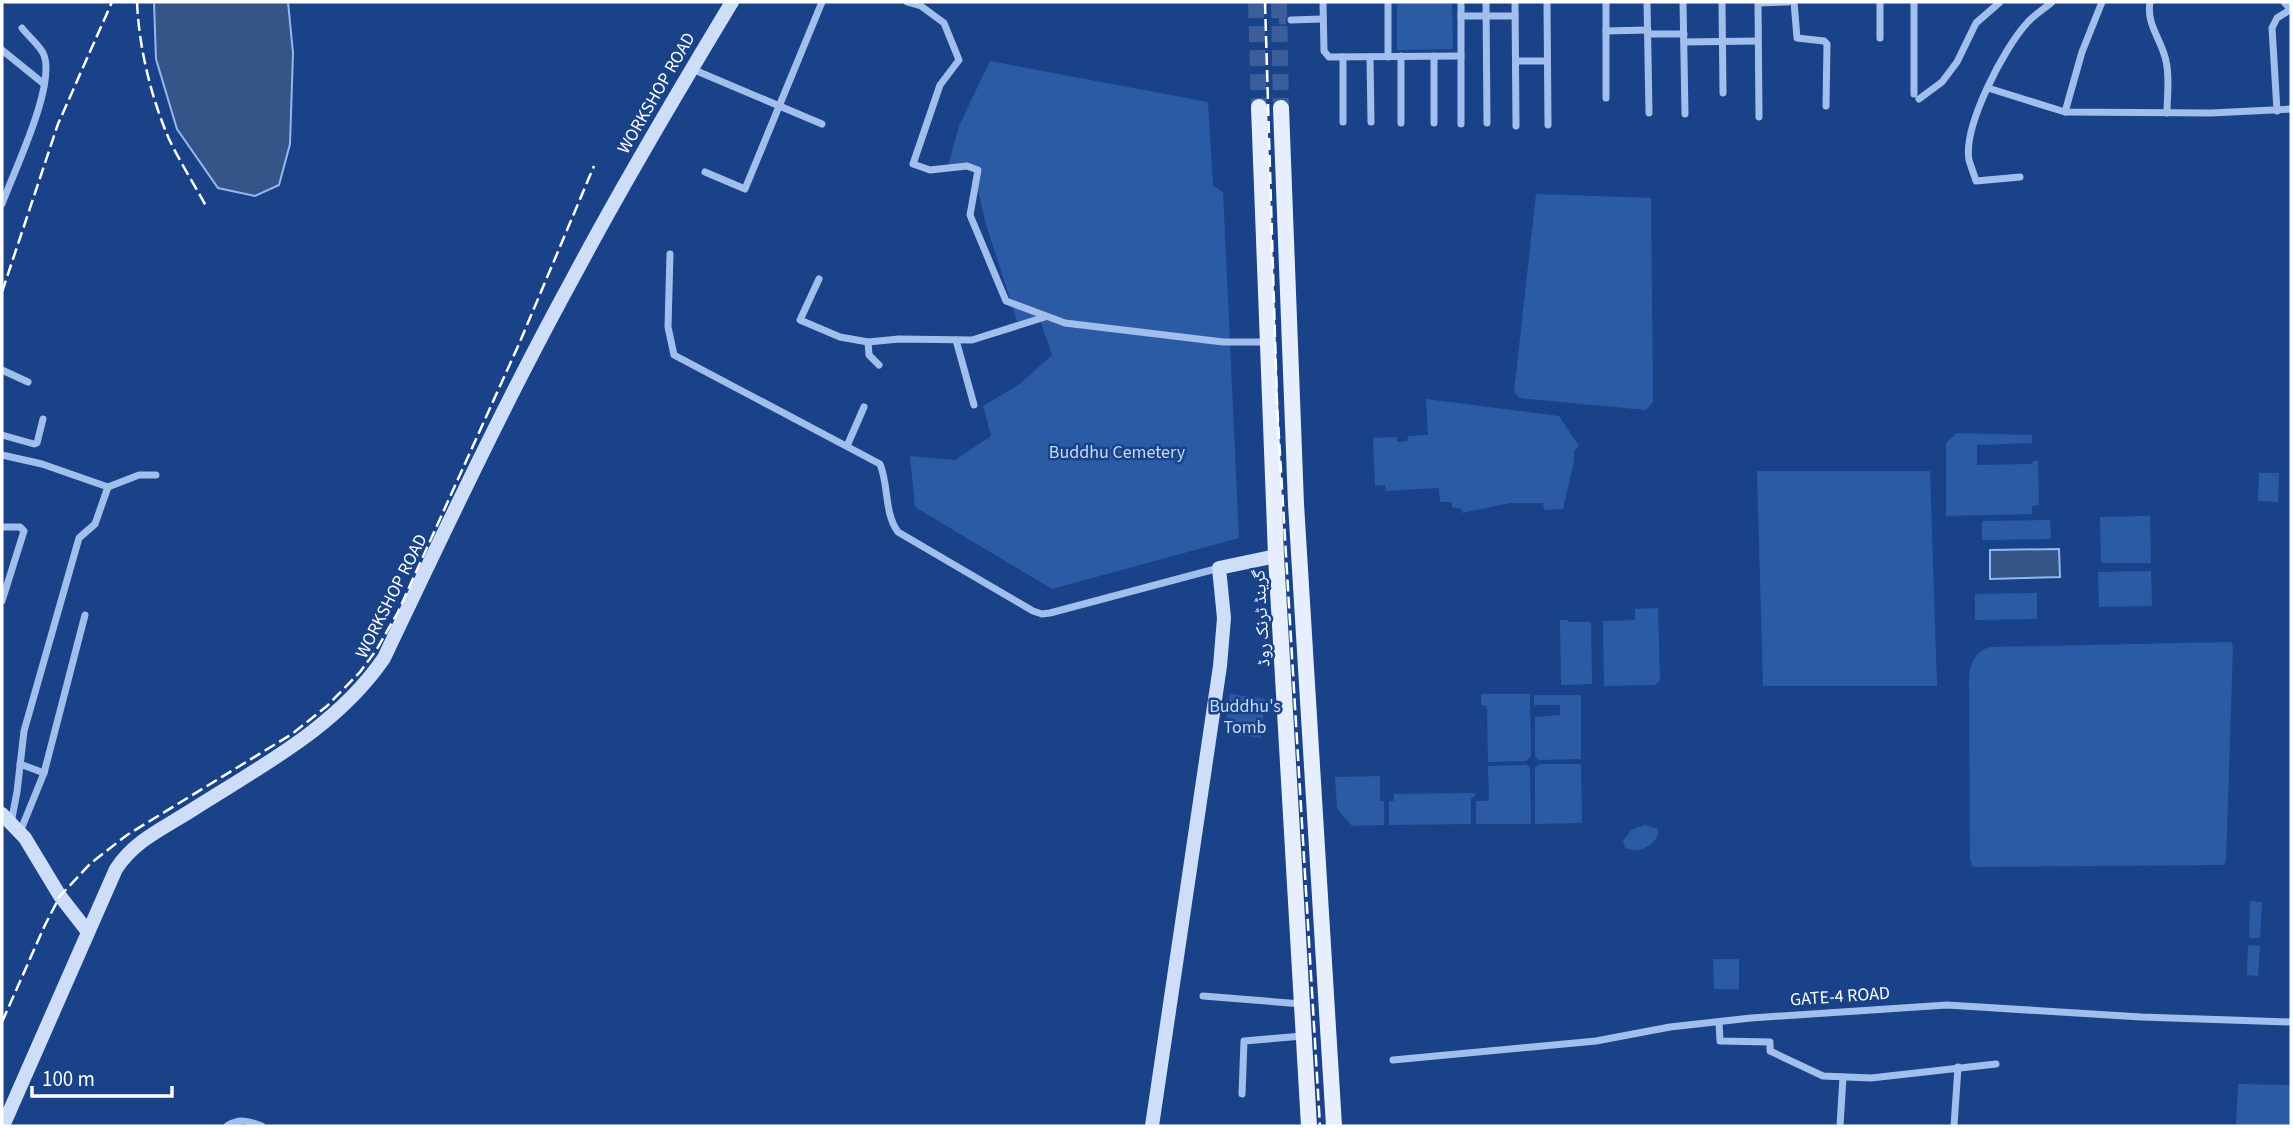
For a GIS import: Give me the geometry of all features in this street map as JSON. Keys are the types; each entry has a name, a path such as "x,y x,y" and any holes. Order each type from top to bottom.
{"main road":[{"name":"WORKSHOP ROAD","path":"3,1126 116,869 131,849 300,741 343,707 368,681 384,658 479,458 573,277 662,118 732,2"},
{"name":"گرینڈ ٹرنک روڈ","path":"1259,107 1276,556 1309,1126"},
{"path":"1281,108 1296,504 1334,1126"},
{"path":"1152,1126 1220,666 1224,618 1219,568 1276,556"},
{"path":"11,823 88,932"},
{"path":"1306,1083 1331,1084"}],"street":[{"path":"705,172 745,189 822,2"},
{"path":"907,2 920,4 944,23 959,60 940,85 913,164 930,170 967,166 978,170 970,215 1006,300 1065,323 1223,342 1266,342"},
{"path":"1323,2 1324,51 1329,57 1461,56"},
{"path":"1388,2 1388,57"},
{"path":"1461,2 1461,124"},
{"path":"1486,2 1487,123"},
{"path":"1515,2 1516,126"},
{"path":"1547,2 1548,125"},
{"path":"1606,2 1606,98"},
{"path":"1647,2 1649,113"},
{"path":"1683,2 1685,114"},
{"path":"1722,2 1723,93"},
{"path":"1759,117 1758,2 1788,2"},
{"path":"1794,2 1797,38 1824,41 1827,44 1826,106"},
{"path":"1880,2 1880,38"},
{"path":"1914,2 1916,96 1942,82 1957,62 1976,23 1999,2"},
{"path":"2020,177 1976,181 1969,160 1971,131 2005,52 2027,22 2052,2"},
{"path":"2065,112 2082,52 2102,2"},
{"path":"2150,2 2151,25 2161,45 2168,69 2167,113"},
{"path":"2277,111 2272,28 2277,18 2291,10 2284,2"},
{"path":"1461,16 1515,16"},
{"path":"1291,20 1323,19"},
{"path":"2,204 40,109 44,84 44,54 22,28"},
{"path":"1606,31 1648,32 1723,41 1758,41"},
{"path":"2,50 44,84"},
{"path":"1401,56 1401,123"},
{"path":"1434,56 1434,123"},
{"path":"1343,57 1343,122"},
{"path":"1370,57 1371,122"},
{"path":"1516,61 1547,61"},
{"path":"692,69 822,124"},
{"path":"1988,88 2065,112 2167,113 2277,111 2291,108"},
{"path":"670,254 668,327 674,355 880,464 890,518 898,532 1041,614 1219,568"},
{"path":"820,279 800,320 840,337 868,342 899,339 972,340 1046,316"},
{"path":"956,340 974,405"},
{"path":"868,342 869,355 879,365"},
{"path":"2,369 28,382"},
{"path":"847,446 864,407"},
{"path":"2,435 37,443 43,419"},
{"path":"2,455 42,464 108,487 139,475 156,475"},
{"path":"11,823 24,731 79,538 95,524 108,487"},
{"path":"2,527 20,527 24,531 2,601"},
{"path":"11,823 44,773 85,615"},
{"path":"20,764 44,773"},
{"path":"1203,996 1302,1004"},
{"name":"GATE-4 ROAD","path":"1393,1060 1596,1041 1670,1027 1719,1022 1947,1005 2141,1017 2291,1022"},
{"path":"1719,1022 1720,1041 1770,1042 1770,1051 1823,1076 1871,1078 1996,1064"},
{"path":"1242,1094 1244,1041 1304,1036"},
{"path":"1954,1126 1958,1067"},
{"path":"1840,1126 1843,1077"},
{"path":"227,1126 246,1120 262,1126"}],"green space":[{"path":"1397,2 1452,2 1453,49 1397,50"},
{"name":"Buddhu Cemetery","path":"990,61 1208,102 1213,186 1223,192 1239,538 1052,589 915,507 910,456 955,460 991,436 983,406 1020,384 1052,355 1039,317 1018,324 985,221 973,169 947,170 959,126"},
{"path":"1536,194 1651,198 1653,402 1646,410 1520,398 1514,392"},
{"path":"1426,399 1559,416 1579,446 1574,451 1563,509 1544,510 1543,503 1510,503 1462,513 1462,509 1452,507 1452,502 1440,502 1439,488 1386,491 1385,485 1375,486 1373,438 1397,437 1397,442 1407,441 1408,436 1428,435"},
{"path":"1956,433 2032,435 2032,443 1977,445 1977,465 2032,464 2033,461 2038,461 2039,505 2032,506 2032,514 1946,516 1946,443"},
{"path":"1757,471 1930,471 1937,686 1763,686"},
{"path":"2259,473 2279,473 2278,502 2258,501"},
{"path":"2150,516 2151,563 2101,563 2100,517"},
{"path":"2050,520 2051,539 1982,540 1982,521"},
{"path":"2151,571 2152,606 2099,607 2098,572"},
{"path":"2037,593 2037,619 1975,620 1975,594"},
{"path":"1658,608 1660,681 1655,685 1604,686 1603,621 1635,620 1635,609"},
{"path":"1560,620 1591,622 1592,684 1561,685"},
{"path":"2231,642 2233,647 2224,865 1973,867 1970,860 1969,677 1972,662 1978,654 1991,647"},
{"name":"Buddhu's Tomb","path":"1230,694 1265,699 1261,738 1225,733"},
{"path":"1481,694 1530,694 1531,756 1526,761 1488,762 1487,706 1481,705"},
{"path":"1534,695 1581,695 1581,759 1539,760 1535,756 1535,717 1560,715 1560,705 1534,705"},
{"path":"1539,764 1581,764 1582,823 1535,824 1535,768"},
{"path":"1527,765 1530,768 1531,824 1476,824 1476,801 1489,801 1488,766"},
{"path":"1380,776 1384,825 1352,826 1337,809 1335,777"},
{"path":"1475,793 1475,797 1471,798 1471,824 1389,825 1389,801 1394,801 1394,794"},
{"path":"1645,825 1658,829 1655,839 1640,850 1625,848 1623,841 1631,830"},
{"path":"2250,901 2262,902 2260,938 2249,938"},
{"path":"2248,945 2260,946 2258,976 2247,975"},
{"path":"1713,959 1739,959 1739,989 1714,989"},
{"path":"2238,1084 2291,1085 2291,1126 2236,1126"}],"shaded area":[{"path":"154,2 288,2 293,53 290,144 279,185 255,196 218,188 177,129 156,59"},
{"path":"2059,549 2060,577 1990,579 1990,550"}],"tunnel":[{"path":"1256,2 1259,107"},
{"path":"1279,2 1281,108"},
{"path":"1279,21 1291,20"}],"railway":[{"path":"2,292 58,124 112,2"},
{"path":"137,2 143,54 157,106 169,139 206,206"},
{"path":"1265,2 1277,404 1320,1126"},
{"path":"2,1022 60,896 91,863 127,835 292,734 327,706 360,672 377,649 398,612 519,344 594,166"}]}
